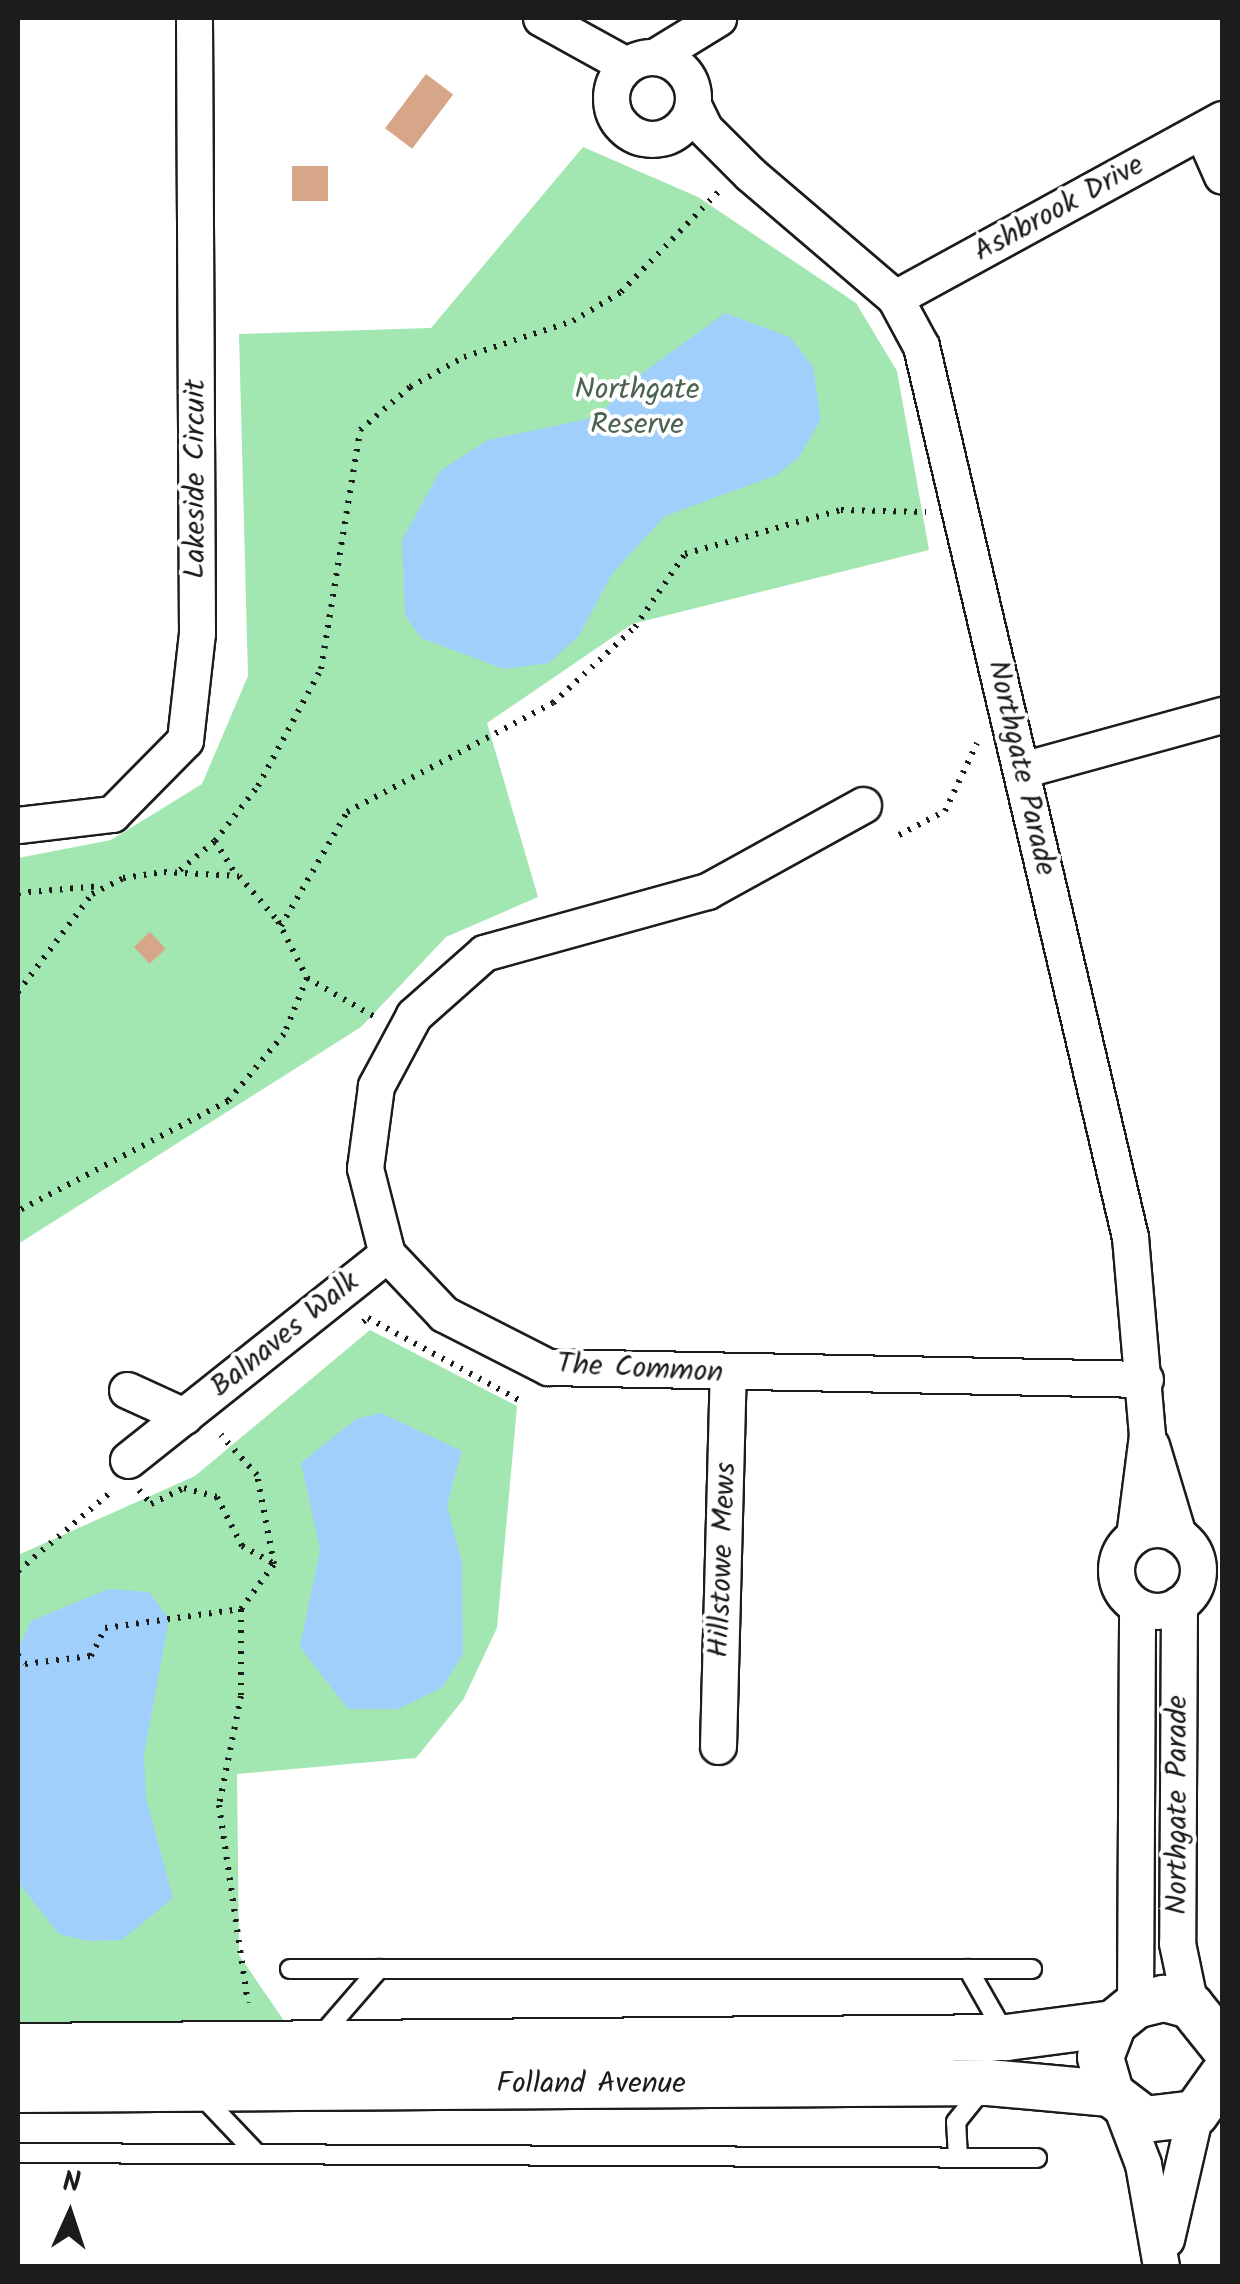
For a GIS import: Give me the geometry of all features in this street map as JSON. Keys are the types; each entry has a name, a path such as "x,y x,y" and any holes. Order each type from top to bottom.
{"street":[{"name":"Lakeside Circuit","path":"18,825 112,814 185,740 197,633 194,18"},
{"path":"549,23 631,71 719,18"},
{"path":"671,134 719,18"},
{"name":"Northgate Parade","path":"737,180 704,128 691,92 631,71 615,117 634,135 671,134 895,298 920,346 1130,1237 1147,1435 1134,1536"},
{"path":"1212,125 1222,176"},
{"name":"Ashbrook Drive","path":"895,298 1212,125"},
{"path":"1022,770 1222,715"},
{"path":"386,1254 365,1168 376,1086 414,1015 484,954 707,892 863,806"},
{"name":"The Common","path":"386,1254 444,1314 548,1367 728,1374 1145,1379"},
{"name":"Balnaves Walk","path":"128,1460 386,1254"},
{"name":"Hillstowe Mews","path":"718,1746 728,1374"},
{"name":"Balnaves Walk","path":"127,1390 184,1416"},
{"name":"Northgate Parade","path":"1147,1435 1199,1552"},
{"path":"1134,1536 1199,1552 1195,1585 1179,1604 1137,1606 1116,1577 1119,1554 1134,1536"},
{"name":"Northgate Parade","path":"1179,1604 1178,1943 1212,2024"},
{"name":"Northgate Parade","path":"1124,2014 1137,1606"},
{"name":"Folland Avenue","path":"18,2046 1006,2037 1124,2014 1163,1998 1212,2024"},
{"path":"1124,2014 1100,2057 1143,2164 1161,2265"},
{"name":"Folland Avenue","path":"18,2090 988,2082 1116,2100 1170,2122 1213,2095"},
{"path":"1161,2265 1213,2095"}],"lane":[{"path":"290,1970 1032,1968"},
{"path":"317,2042 379,1969"},
{"path":"968,1969 1006,2037"},
{"path":"958,2158 956,2122 988,2082"},
{"path":"193,2087 255,2152"},
{"path":"18,2154 1038,2158"}],"path":[{"path":"179,871 215,842 258,786 321,669 360,430 410,386 464,356 573,322 621,292 737,180"},
{"path":"281,926 348,812 553,703 635,627 685,554 841,510 927,512"},
{"path":"899,835 945,811 980,738"},
{"path":"215,842 235,874 281,926 307,978 380,1020"},
{"path":"18,893 107,886 179,871 235,874"},
{"path":"18,992 56,932 107,886"},
{"path":"18,1211 228,1101 284,1034 307,978"},
{"path":"353,1330 368,1318 519,1400"},
{"path":"236,1423 221,1435 256,1475 274,1564 241,1609 241,1696 219,1805 248,2008"},
{"path":"128,1460 151,1504 184,1488 216,1497 242,1546 274,1564"},
{"path":"18,1571 112,1490 128,1460"},
{"path":"18,1654 25,1664 91,1656 105,1628 241,1609"}],"green space":[{"name":"Northgate Reserve","path":"583,147 698,197 856,303 897,371 929,550 632,624 487,723 538,897 446,937 361,1027 18,1244 18,858 111,840 202,784 248,676 239,334 431,328"},
{"path":"370,1330 517,1406 497,1628 463,1700 416,1758 237,1774 239,1955 291,2031 18,2026 18,1555 195,1476"}],"water":[{"path":"725,313 790,337 813,367 821,419 799,457 777,475 665,516 612,574 579,636 549,663 504,669 421,638 405,615 402,540 440,471 488,440 597,417 633,380"},
{"path":"381,1413 462,1451 447,1505 462,1563 463,1654 442,1688 398,1709 348,1709 300,1647 320,1550 301,1463 356,1419"},
{"path":"109,1589 149,1592 169,1619 144,1755 146,1798 173,1898 122,1940 89,1941 59,1934 18,1882 18,1650 31,1621"}],"building":[{"path":"426,74 453,94 412,149 385,128"},
{"path":"292,166 328,166 328,201 292,201"},
{"path":"150,932 166,949 150,964 134,947"}]}
